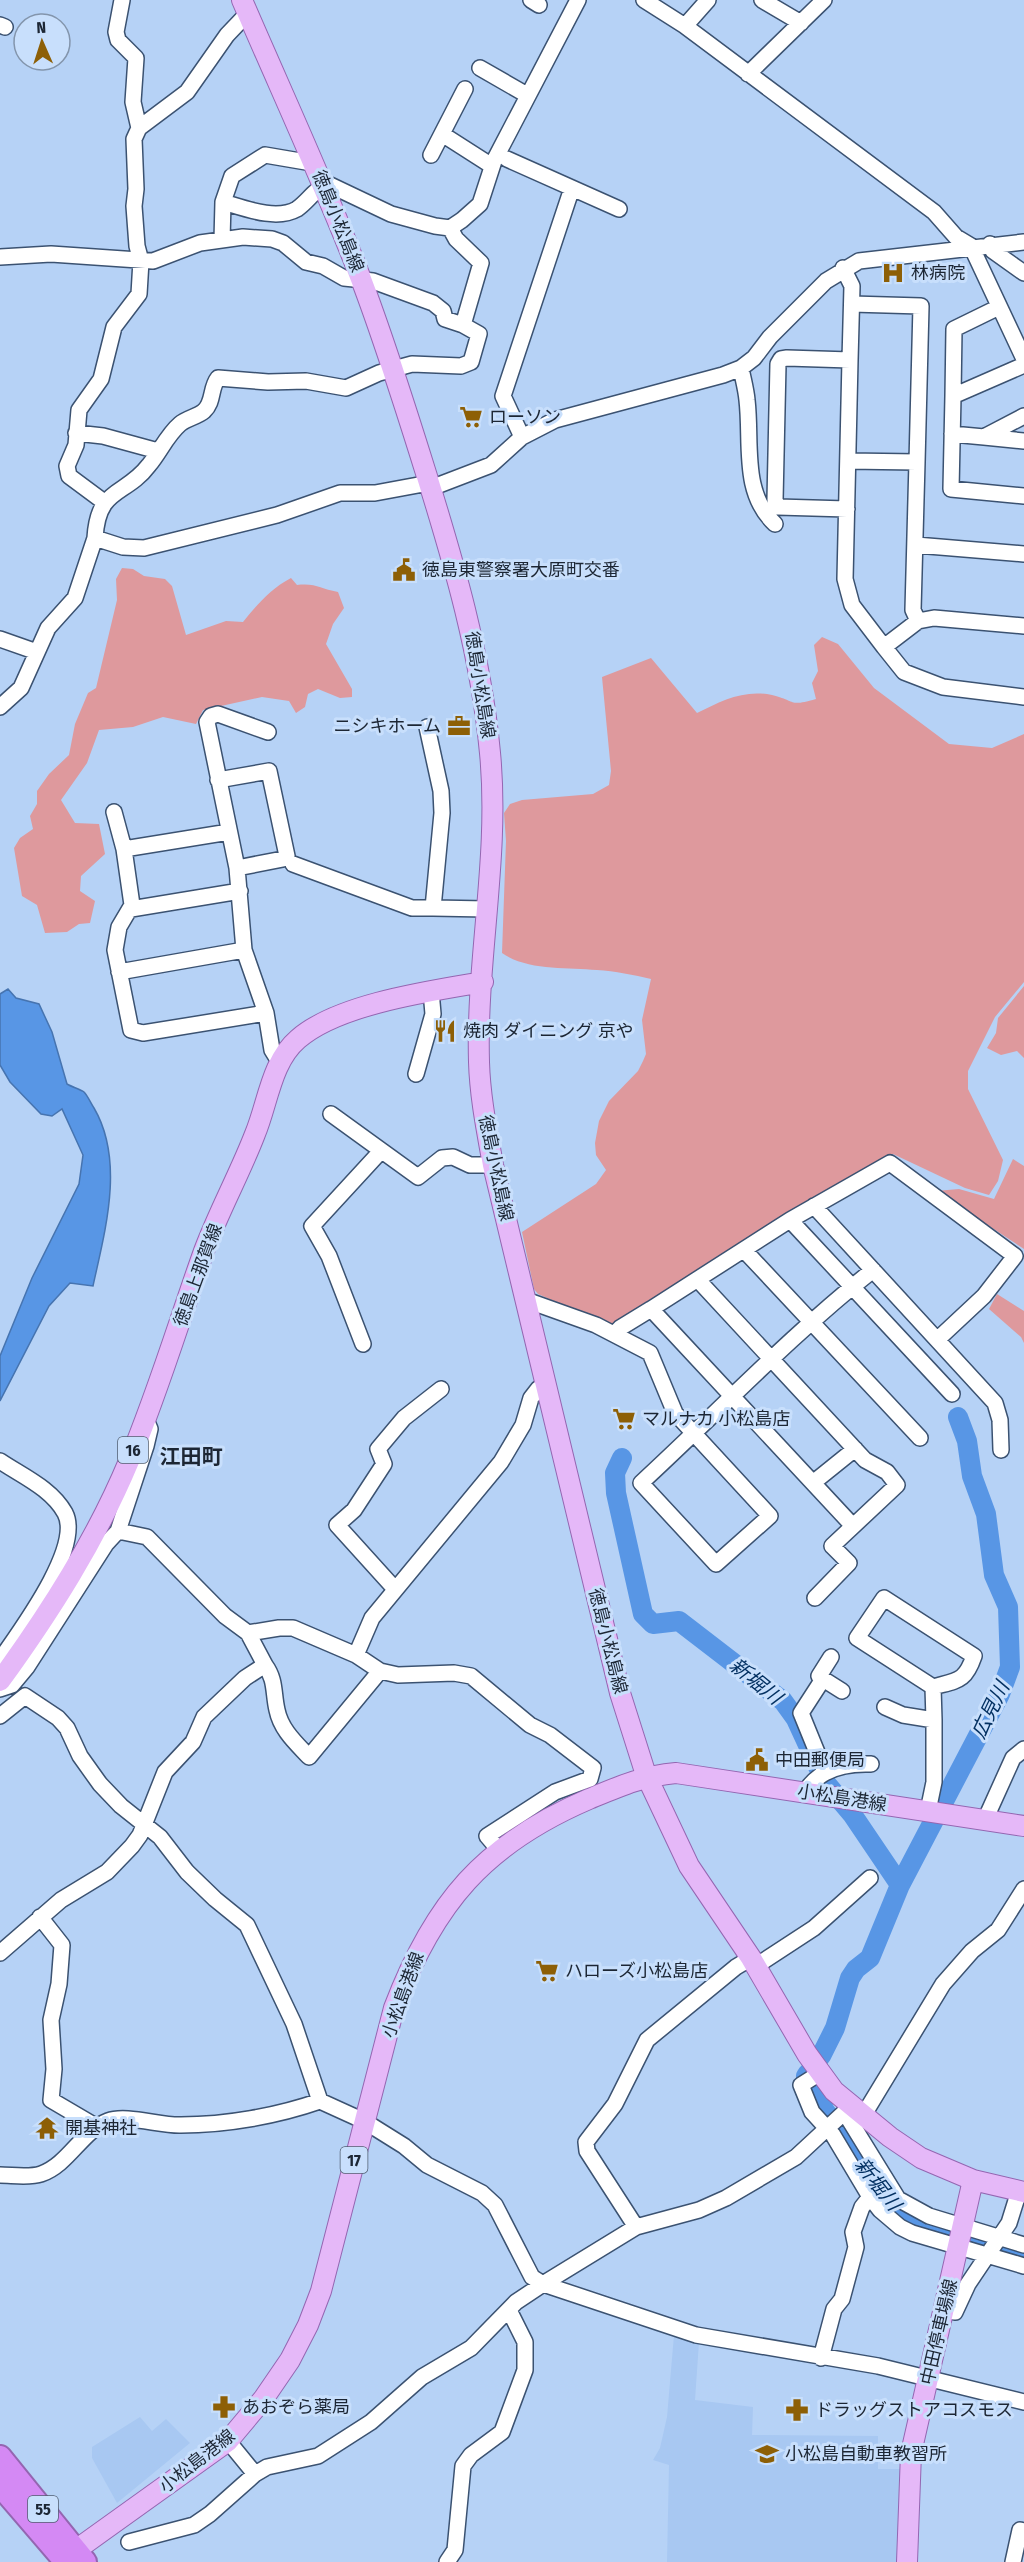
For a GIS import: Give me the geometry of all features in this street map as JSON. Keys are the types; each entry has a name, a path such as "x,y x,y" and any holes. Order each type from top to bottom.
{"highway":[{"name":"55","path":"0,2457 71,2559"},
{"name":"55","path":"0,2486 71,2559"}],"main road":[{"name":"徳島小松島線","path":"247,5 362,281 393,368 456,568 483,690 490,755 493,821 479,1062 493,1165 620,1693 646,1776 689,1866 754,1962 812,2078 843,2118 921,2158 973,2180 1022,2192"},
{"name":"徳島上那賀線","path":"0,1681 81,1559 111,1500 145,1419 205,1250 256,1133 280,1063 297,1040 326,1020 431,992 483,982"},
{"name":"小松島港線","path":"71,2559 228,2441 264,2398 290,2360 308,2325 321,2290 394,2008 411,1964 434,1922 469,1878 499,1850 562,1810 646,1776 676,1773 1024,1826"},
{"name":"中田停車場線","path":"907,2562 909,2471 973,2180"}],"street":[{"path":"104,502 67,471 76,445 79,410 101,379 114,327 137,299 141,261 137,246 134,206 136,189 134,147 139,128 132,102 136,58 118,40 117,32 123,0"},
{"path":"450,228 478,208 492,166 578,0"},
{"path":"644,0 685,26 934,212 956,237 970,246 1024,359"},
{"path":"685,26 708,0"},
{"path":"762,0 801,23"},
{"path":"748,74 824,0"},
{"path":"139,128 187,92 247,5"},
{"path":"480,68 527,95"},
{"path":"431,155 465,89"},
{"path":"442,134 492,166"},
{"path":"222,240 223,202 232,176 265,155 306,162 313,160"},
{"path":"507,159 619,209"},
{"path":"223,202 258,212 289,212 298,208 315,190 324,186 338,187 391,214 450,228 456,239 481,263 463,325"},
{"path":"522,437 503,396 572,188"},
{"path":"0,257 61,254 141,261 167,258 191,245 243,237 272,239 283,243 306,262 323,266 344,278 373,281 433,303 439,306 445,319 479,334 471,362 461,366 421,363 393,368 346,388 306,381 268,382 218,378 211,402 203,412 181,423 140,474 104,502 97,517 95,538 75,598 48,628 21,688 0,707"},
{"path":"95,538 123,547 144,548 277,515 340,493 375,493 430,485 491,465 522,437 555,420 723,375 741,368 754,358 797,308 843,268 859,261 970,246 1024,242"},
{"path":"990,244 993,251 1024,273"},
{"path":"843,268 851,278 852,304 845,579 852,604 904,672 942,687 1024,697"},
{"path":"852,304 921,306 913,610 918,621"},
{"path":"999,307 954,329 951,489 1024,496"},
{"path":"847,509 778,507 775,500 778,364 781,359 787,358 850,360"},
{"path":"953,396 1024,365"},
{"path":"741,368 747,398 747,444 757,502 775,524"},
{"path":"984,437 1024,416"},
{"path":"76,433 103,436 158,451"},
{"path":"952,434 1024,441"},
{"path":"848,461 917,462"},
{"path":"916,545 1024,554"},
{"path":"884,647 918,621 934,618 1024,626"},
{"path":"0,639 37,652"},
{"path":"268,732 218,714 211,716 207,728 237,868 244,951 266,1013 272,1050 280,1063"},
{"path":"426,727 441,790 433,908"},
{"path":"218,780 269,771 287,856 283,860 237,868"},
{"path":"114,812 124,849 132,899 130,909 115,938 119,972 131,1030 143,1033 266,1013"},
{"path":"124,849 229,832"},
{"path":"293,864 412,908 487,909"},
{"path":"130,909 240,891"},
{"path":"119,972 244,951"},
{"path":"416,1074 433,1014 431,992"},
{"path":"331,1114 418,1177 442,1158 453,1156 470,1165 493,1165"},
{"path":"363,1344 329,1256 312,1226 381,1151"},
{"path":"614,1334 790,1220 890,1163 1015,1256 984,1296 938,1339"},
{"path":"814,1206 995,1403 1000,1420 1001,1450"},
{"path":"790,1220 952,1394"},
{"path":"744,1250 921,1438"},
{"path":"526,1299 539,1302 614,1334 650,1353 675,1413 694,1434 770,1516 716,1564 641,1483 694,1434 811,1323 873,1270"},
{"path":"698,1280 855,1449 866,1460 887,1472 897,1485 832,1546 849,1563 815,1598"},
{"path":"651,1309 853,1526"},
{"path":"356,1655 372,1618 394,1588 501,1462 523,1425 531,1398 538,1389 546,1384"},
{"path":"394,1588 337,1525 354,1510 384,1464 378,1449 404,1418 441,1389"},
{"path":"0,1689 12,1685 27,1667 106,1544 118,1531 147,1446 150,1429 145,1419"},
{"path":"814,1482 855,1449"},
{"path":"0,1461 53,1496 65,1514 69,1535 63,1554 41,1598 0,1660"},
{"path":"118,1531 147,1537 225,1616 248,1634 274,1683 276,1710 284,1729 309,1757 380,1671"},
{"path":"884,1598 974,1656 968,1674 963,1678 933,1687 857,1638 884,1598"},
{"path":"248,1634 279,1628 293,1628 356,1655 380,1671 398,1675 454,1673 471,1676 530,1725 550,1735 593,1767 590,1779 555,1792 488,1836 499,1850"},
{"path":"831,1657 819,1676 842,1692"},
{"path":"0,1953 61,1900 107,1872 140,1835 165,1772 193,1742 204,1717 245,1678 265,1665"},
{"path":"823,1679 801,1713 825,1772"},
{"path":"933,1687 934,1812"},
{"path":"0,1716 25,1696 58,1718 67,1728 86,1767 120,1806 145,1825 171,1850 187,1872 247,1925 294,2024 320,2101"},
{"path":"885,1707 903,1714 934,1720"},
{"path":"985,1820 1012,1758 1024,1749"},
{"path":"815,1794 812,1781 825,1772 846,1766 871,1764"},
{"path":"636,2227 587,2151 586,2142 615,2104 647,2040 736,1967 754,1962 814,1928 870,1878"},
{"path":"129,2542 194,2525 210,2514 255,2474 267,2468 309,2460 339,2444 371,2422 422,2377 471,2348 508,2310 543,2284 636,2227 699,2210 726,2198 796,2157 843,2118 944,1984 972,1951 998,1930 1024,1889"},
{"path":"40,1917 62,1945 59,1984 51,2020 54,2069 51,2100 97,2127"},
{"path":"812,2078 801,2085 806,2102 843,2118 898,2199 961,2237 994,2246 1024,2266"},
{"path":"0,2175 39,2175 50,2170 97,2127 120,2119 159,2125 209,2123 294,2110 320,2101 364,2121 404,2146 427,2165 482,2193 495,2205 532,2277 543,2284 696,2335 820,2358 878,2366 1024,2402"},
{"path":"843,2118 870,2197 880,2210 900,2227 961,2237 994,2246 1024,2245"},
{"path":"944,2310 955,2312 968,2284 1009,2223 1022,2192"},
{"path":"820,2358 834,2308 842,2299 856,2247 853,2232 862,2207 870,2197"},
{"path":"447,2562 455,2550 463,2466 471,2455 502,2432 525,2370 525,2342 508,2310"},
{"path":"228,2441 255,2474"},
{"path":"1013,2562 1020,2530 1024,2530"}],"shaded area":[{"path":"122,568 133,569 144,576 165,579 172,586 186,635 226,621 243,622 270,592 291,578 297,585 314,586 338,592 344,608 333,624 326,644 352,689 352,697 340,698 318,689 308,694 305,707 296,713 289,701 262,697 203,710 196,724 163,717 133,727 99,730 87,763 61,800 75,823 99,824 105,854 81,876 80,891 95,901 90,923 79,924 67,932 45,933 37,905 22,896 14,848 20,838 33,829 30,816 37,804 37,791 49,774 69,755 75,724 88,693 96,688 117,600 116,579"},
{"path":"822,637 838,644 874,688 949,744 992,748 1024,734 1024,982 995,1017 968,1071 968,1089 1003,1160 998,1181 989,1195 965,1188 893,1154 842,1183 612,1327 538,1294 534,1289 522,1232 596,1184 606,1170 596,1155 595,1143 599,1121 609,1101 638,1071 646,1054 642,1020 651,979 611,971 524,963 502,953 506,841 504,813 510,804 522,800 593,794 609,785 611,771 602,677 651,658 697,713 724,700 752,694 772,695 801,703 816,699 812,683 818,671 814,645"},
{"path":"1024,986 1024,1058 1017,1051 1001,1055 987,1048 996,1033 998,1018"},
{"path":"1013,1159 1024,1166 1024,1249 936,1191 959,1189 994,1199"},
{"path":"997,1294 1024,1311 1024,1343 1021,1337 989,1309"},
{"name":"小松島自動車教習所","path":"674,2335 699,2342 695,2400 753,2407 752,2435 878,2436 878,2469 905,2469 902,2562 667,2562 669,2465 653,2460 660,2448 667,2417"},
{"path":"140,2417 152,2431 166,2419 190,2443 117,2503 92,2458 92,2447"}],"water":[{"path":"8,989 16,998 39,1004 52,1032 67,1084 82,1091 94,1108 109,1150 110,1196 93,1286 70,1283 49,1306 0,1401 0,1356 32,1278 79,1184 83,1155 62,1109 52,1116 41,1114 10,1082 0,1065 0,994"}],"waterway":[{"name":"広見川","path":"821,2056 835,2028 850,1978 856,1969 870,1958 900,1885 1000,1694 1010,1667 1008,1607 994,1575 986,1514 972,1476 967,1441 958,1417"},
{"name":"新堀川","path":"622,1458 615,1473 616,1493 643,1614 653,1624 679,1621 783,1701 796,1719 825,1782 852,1814 900,1885"},
{"name":"新堀川","path":"808,2073 806,2076 825,2111 896,2212 916,2223 1024,2256"}],"place":[{"name":"林病院","path":"893,273"},
{"name":"ローソン","path":"471,417"},
{"name":"徳島東警察署大原町交番","path":"404,570"},
{"name":"ニシキホーム","path":"459,726"},
{"name":"焼肉 ダイニング 京や","path":"445,1031"},
{"name":"マルナカ 小松島店","path":"624,1419"},
{"name":"中田郵便局","path":"757,1760"},
{"name":"ハローズ小松島店","path":"547,1971"},
{"name":"開基神社","path":"47,2128"},
{"name":"あおぞら薬局","path":"224,2407"},
{"name":"ドラッグストアコスモス","path":"797,2410"},
{"name":"小松島自動車教習所","path":"767,2454"}],"district":[{"name":"江田町","path":"191,1457"}]}
